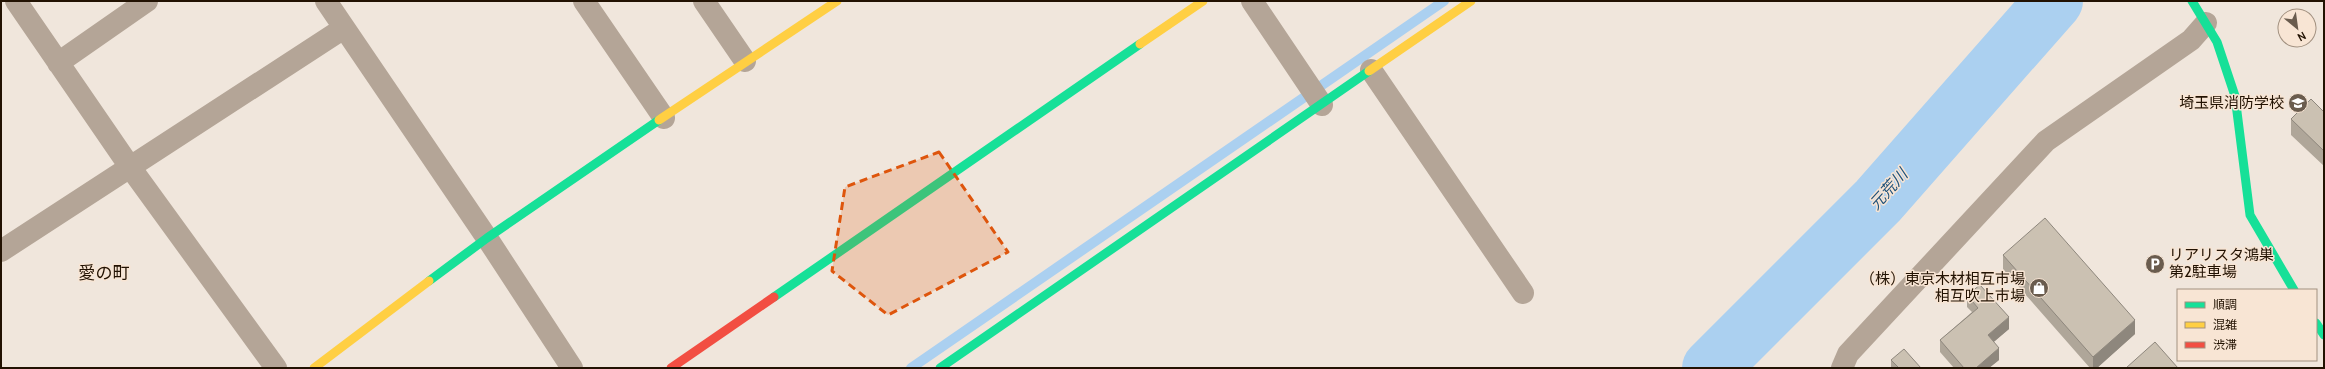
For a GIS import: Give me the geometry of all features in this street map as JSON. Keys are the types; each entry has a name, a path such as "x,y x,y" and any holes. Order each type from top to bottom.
{"street":[{"path":"16,1 130,167 276,368"},
{"path":"58,63 147,1"},
{"path":"326,1 487,238 572,368"},
{"path":"584,1 664,118"},
{"path":"704,1 745,61"},
{"path":"314,368 487,238 745,61 837,1"},
{"path":"671,368 1203,1"},
{"path":"1252,1 1322,105"},
{"path":"940,368 1322,105 1470,1"},
{"path":"2192,1 2217,42 2235,96 2250,215 2293,289"},
{"path":"1842,368 1848,354 2046,141 2191,40 2206,23"},
{"path":"1,251 344,28"},
{"path":"1372,70 1523,293"},
{"path":"2317,324 2324,335"}],"highlighted area":[{"path":"939,152 1008,252 888,315 832,271 845,187"}],"building":[{"path":"2311,99 2324,112 2324,151 2291,119"},
{"path":"2045,218 2135,320 2093,357 2003,255"},
{"path":"1980,285 2009,317 1988,335 1999,348 1976,368 1964,368 1940,340 1978,308 1967,295"},
{"path":"2155,342 2178,368 2126,368"},
{"path":"1904,349 1921,368 1899,368 1891,360"}],"waterway":[{"path":"911,368 1444,1"},
{"name":"元荒川","path":"1711,368 1878,201 2054,1"}],"traffic: fast":[{"path":"2192,1 2217,42 2235,96 2250,215 2293,289"},
{"path":"774,297 1140,44"},
{"path":"940,368 1369,71"},
{"path":"429,281 487,238 659,120"},
{"path":"2317,324 2324,335"}],"traffic: slow":[{"path":"659,120 837,1"},
{"path":"1140,44 1203,1"},
{"path":"1369,71 1471,1"},
{"path":"314,368 429,281"}],"traffic: jam":[{"path":"671,368 774,297"}],"place":[{"name":"埼玉県消防学校","path":"2298,103"},
{"name":"リアリスタ鴻巣 第2駐車場","path":"2155,264"},
{"name":"（株）東京木材相互市場 相互吹上市場","path":"2039,288"}],"district":[{"name":"愛の町","path":"104,273"}]}
